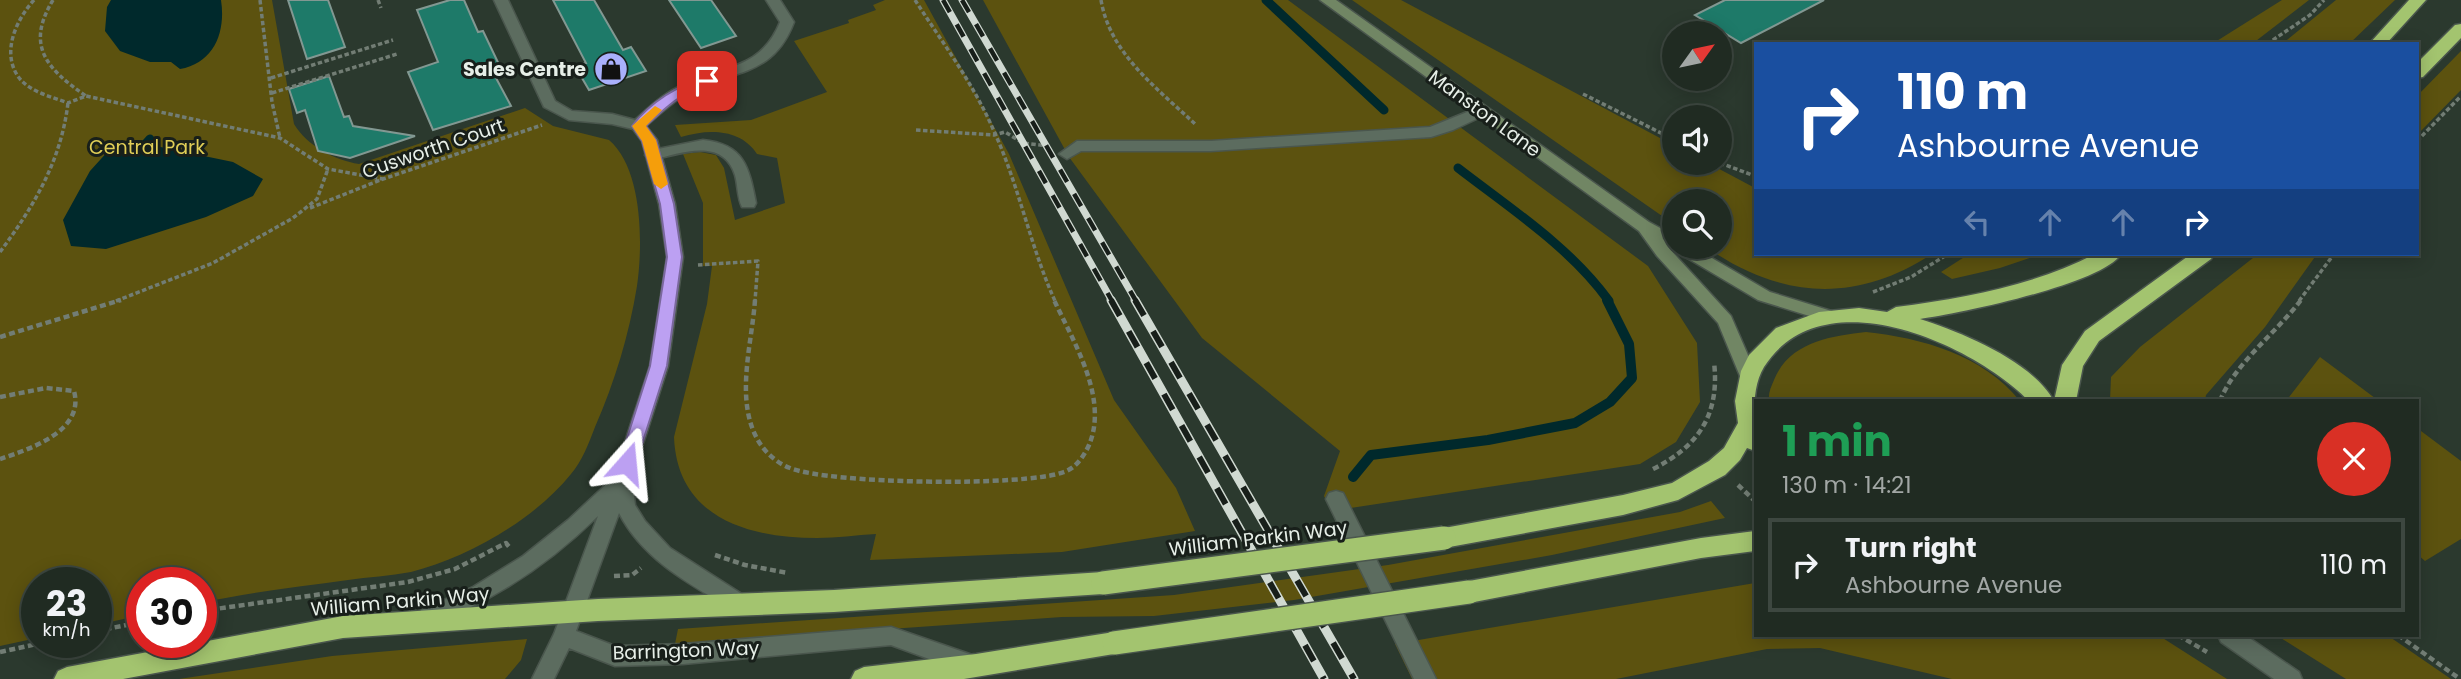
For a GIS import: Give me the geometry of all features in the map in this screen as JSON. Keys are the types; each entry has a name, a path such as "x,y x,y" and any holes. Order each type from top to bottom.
{"highway":[{"path":"2380,42 2418,0"},
{"path":"2419,71 2461,29"},
{"path":"1751,433 1744,399 1748,376 1766,348 1794,328 1832,317 1881,317 1937,310 2026,290 2063,277 2107,256"},
{"path":"2065,399 2073,365 2092,336 2201,256"},
{"path":"1881,317 1940,331 1972,344 2007,366 2041,399"},
{"name":"William Parkin Way","path":"67,679 343,627 408,623 568,623 741,604 1102,583 1444,538 1623,505 1678,491 1717,468 1751,433"},
{"path":"864,679 976,666 1114,643 1469,592 1701,548 1754,541"}],"street":[{"path":"500,0 549,104 569,115 612,119 638,126 649,140 667,204 675,257 659,366 623,476 568,623 543,679"},
{"path":"638,126 667,100 688,88 744,69 769,54 782,40 787,22 773,0"},
{"name":"Manston Lane","path":"1327,0 1643,226 1662,236"},
{"path":"1067,154 1077,146 1212,146 1431,132 1482,111"},
{"path":"653,155 688,145 712,144 729,152 741,169 748,203"},
{"name":"Manston Lane","path":"1643,226 1662,252 1725,320 1748,376"},
{"path":"1701,259 1764,296 1832,317"},
{"path":"623,476 626,510 648,539 687,572 741,604"},
{"path":"408,623 451,608 548,548 592,513 623,476"},
{"path":"1336,499 1424,679"},
{"name":"Barrington Way","path":"568,623 590,648 615,656 683,654 891,636 976,666"},
{"path":"2231,637 2291,679"}],"path":[{"path":"34,0 13,27 10,64 20,78 35,90 68,103 86,96"},
{"path":"53,0 39,24 38,39 43,60 86,96 280,138 328,169 383,179"},
{"path":"260,0 280,138"},
{"path":"378,0 381,8"},
{"path":"673,267 758,261 753,330 745,386 749,415 757,439 770,457 792,469 831,477 983,481 1042,477 1065,472 1081,460 1092,436 1094,403 1087,373 1036,258 986,113 915,0"},
{"path":"1101,0 1104,23 1118,46 1198,127 1212,146"},
{"path":"2270,42 2310,15 2324,0"},
{"path":"271,78 393,40"},
{"path":"272,93 397,54"},
{"path":"1583,94 1662,134"},
{"path":"2419,139 2461,96"},
{"path":"0,252 48,183 67,123 68,103"},
{"name":"Cusworth Court","path":"306,209 383,179 569,115"},
{"path":"916,130 994,135 1005,132 1023,143 1046,146 1067,154"},
{"path":"1732,167 1754,176"},
{"path":"0,337 149,291 221,259 268,234 306,209 317,198 327,180 328,169"},
{"path":"1869,293 1911,277 1945,256"},
{"path":"2221,399 2226,385 2286,320 2333,256"},
{"path":"1646,471 1687,446 1705,428 1712,410 1715,368 1713,357"},
{"path":"0,397 43,388 63,387 74,391 79,405 77,414 58,431 24,450 0,459"},
{"path":"217,608 382,586 438,574 506,543"},
{"path":"704,551 746,565 790,573"},
{"path":"2401,637 2460,679"},
{"path":"0,652 21,647"}],"green space":[{"name":"Central Park","path":"0,0 272,0 294,124 314,145 350,162 359,164 525,108 553,126 609,140 620,153 629,169 634,188 640,229 639,269 634,304 609,392 585,452 571,474 538,507 519,522 476,547 411,572 217,600 217,567 126,567 126,618 112,622 112,567 21,567 21,641 0,646"},
{"path":"885,0 924,0 1009,154 1114,400 1176,488 1195,531 1062,552 870,560 876,534 791,537 742,527 720,518 702,504 688,487 678,464 674,437 707,304 712,266 703,266 703,203 683,154 700,152 716,155 724,168 735,220 785,203 777,158 757,154 750,145 733,135 712,132 681,137 675,125 751,120 827,92 794,41 849,23 848,20 876,10 873,5"},
{"path":"983,0 1288,0 1648,266 1697,343 1700,402 1676,442 1640,464 1331,511 1324,496 1340,451 1202,338 1069,157"},
{"path":"1352,0 1401,0 1662,139 1662,175 1731,175 1754,187 1754,256 1928,256 1875,281 1818,289 1762,277 1726,259 1732,259 1732,189 1662,189 1662,216"},
{"path":"2282,0 2309,0 2255,42 2215,42"},
{"path":"2336,0 2395,0 2351,42 2284,42"},
{"path":"2461,51 2461,90 2419,133 2419,94"},
{"path":"1966,256 2035,256 2000,268 1952,279 1941,272"},
{"path":"2255,256 2316,256 2265,327 2205,399 2110,399 2111,377 2140,347"},
{"path":"1866,332 1930,344 1988,372 2018,399 1769,399 1781,367 1790,357 1812,343"},
{"path":"2320,357 2376,399 2288,399"},
{"path":"2419,430 2461,461 2461,539 2425,561 2419,556"},
{"path":"1711,501 1725,518 1552,555 1294,600 1154,616 1062,617 675,644 678,629 1174,595 1388,565 1680,512"},
{"path":"1754,583 1754,637 2161,637 2227,679 1952,679 1820,648 1767,649 1616,679 1412,679 1395,644"},
{"path":"2279,637 2390,637 2451,679 2346,679"},
{"path":"527,639 521,660 505,679 179,679 332,656"}],"water":[{"path":"111,0 221,0 219,34 209,53 192,66 180,69 171,62 150,62 120,51 105,31 107,7"},
{"path":"151,145 233,162 263,179 253,196 206,217 106,249 71,246 63,220 90,171 110,149"}],"building":[{"path":"288,0 328,0 345,47 307,59"},
{"path":"450,0 464,0 478,32 483,31 504,75 496,78 511,106 433,130 408,72 438,62 417,10"},
{"path":"553,0 594,0 623,50 631,47 646,71 589,90 575,66 586,63"},
{"path":"669,0 711,0 736,36 701,48"},
{"path":"1725,0 1824,0 1741,43 1732,38 1732,21 1705,21 1695,15"},
{"path":"329,76 344,117 349,116 353,126 415,136 350,158 318,151 305,110 297,113 289,89"}],"waterway":[{"path":"1266,0 1384,110"},
{"path":"141,149 150,139"},
{"path":"1458,168 1558,246 1609,301"},
{"path":"1353,477 1371,455 1488,440 1575,423 1610,402 1632,378 1629,344 1607,300"}],"railway":[{"path":"943,0 1112,301"},
{"path":"962,0 1136,301"},
{"path":"1111,300 1324,679"},
{"path":"1135,300 1354,679"}],"slow traffic":[{"path":"655,110 638,126 649,140 661,184"}],"place":[{"name":"Sales Centre","path":"611,69"}],"route":[{"path":"627,463 659,366 675,257 667,204 649,140 638,126 667,100 707,81"}]}
